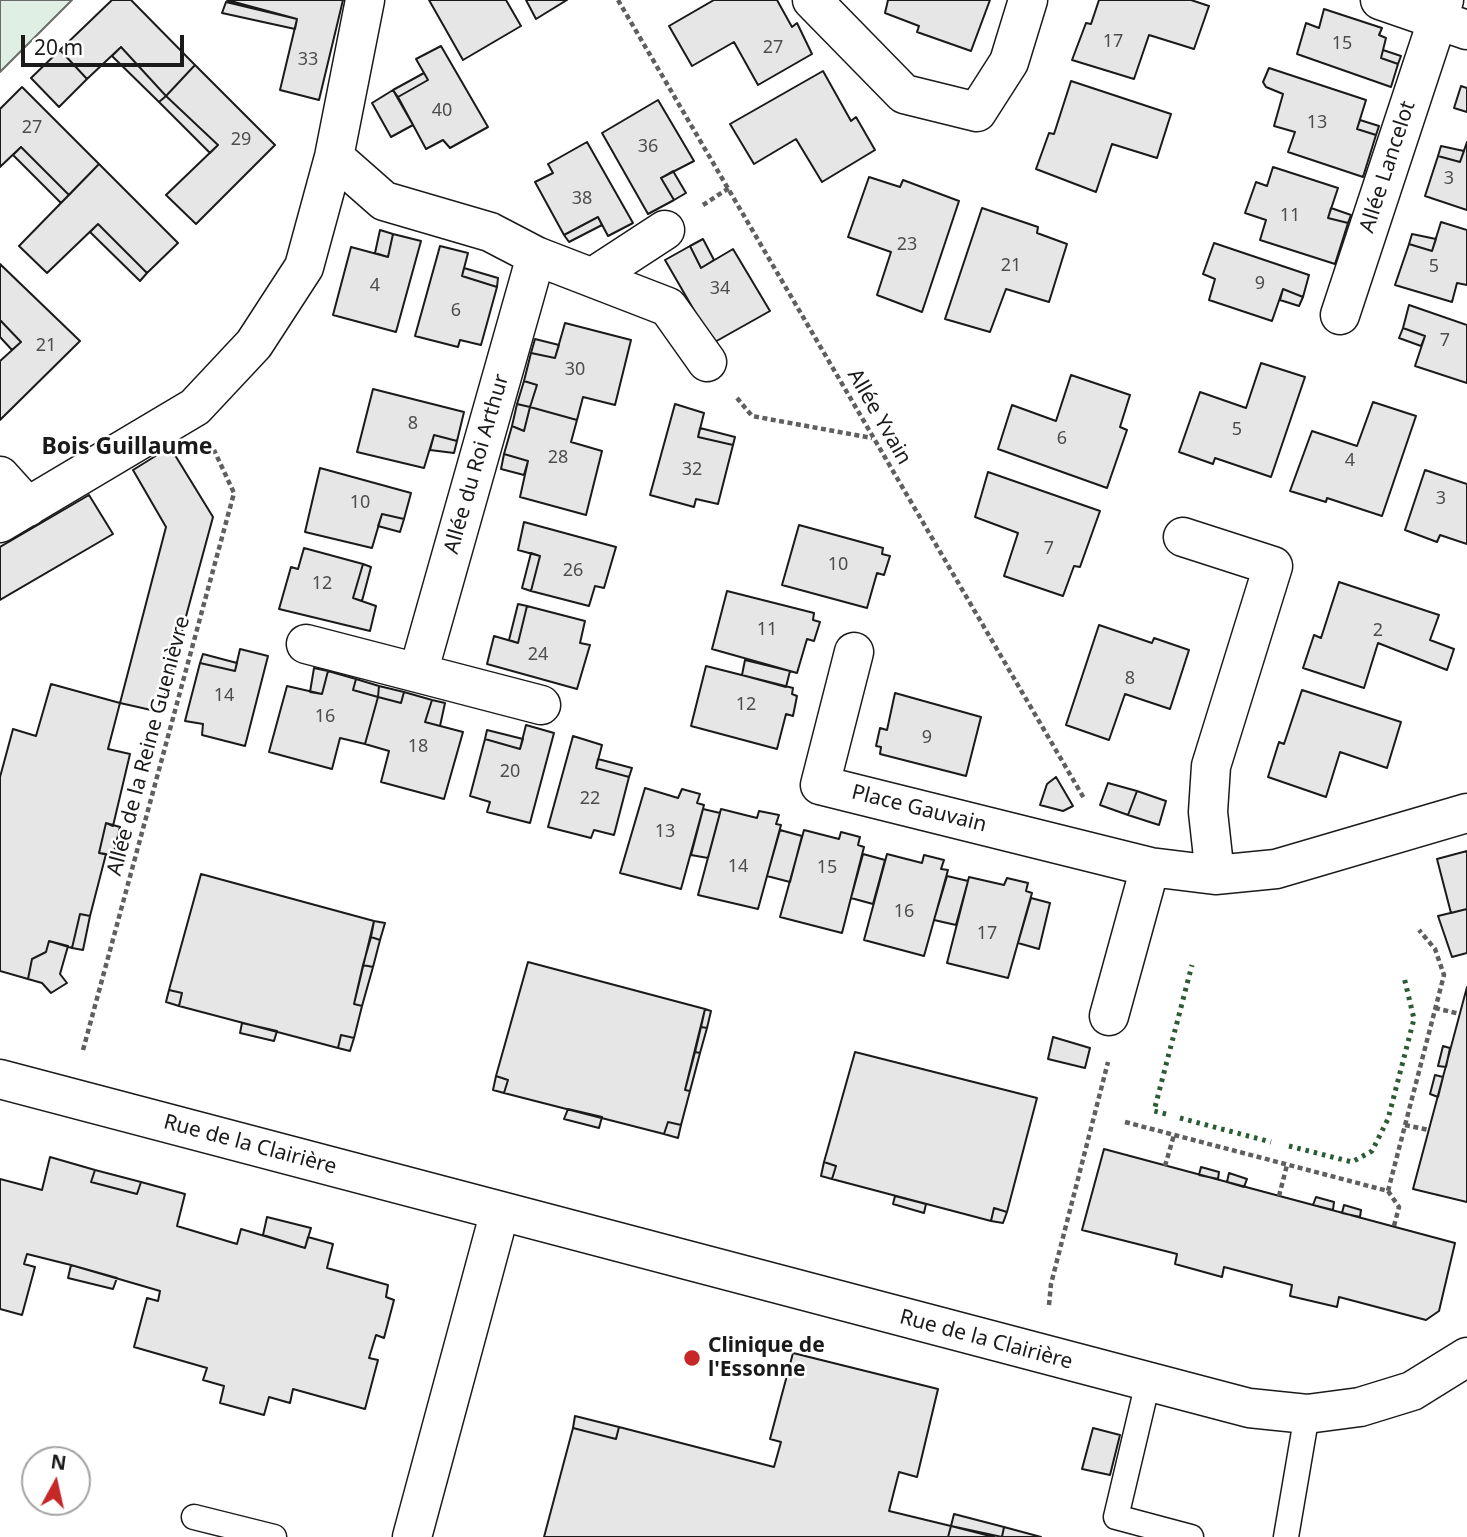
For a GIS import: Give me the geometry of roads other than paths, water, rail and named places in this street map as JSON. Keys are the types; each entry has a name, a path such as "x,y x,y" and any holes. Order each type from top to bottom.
{"street":[{"path":"0,476 14,515 195,407 254,344 304,267 334,157 365,0"},
{"path":"812,0 904,94 977,112 1009,62 1028,0"},
{"name":"Allée Lancelot","path":"1339,314 1449,16 1380,0"},
{"path":"334,157 384,201 490,232 536,256 668,307 707,362"},
{"path":"593,277 665,230"},
{"name":"Allée du Roi Arthur","path":"418,673 536,256"},
{"path":"1183,537 1273,566 1210,766 1208,812 1215,875"},
{"path":"306,645 541,705"},
{"name":"Place Gauvain","path":"854,652 820,785 1150,867 1215,875 1276,869 1467,813"},
{"path":"1109,1016 1150,867"},
{"name":"Rue de la Clairière","path":"0,1079 1249,1408 1307,1414 1360,1407 1412,1391 1467,1357"},
{"path":"412,1537 500,1211"}],"lane":[{"path":"1148,1382 1116,1517 1191,1537"},
{"path":"1286,1537 1307,1414"},
{"path":"194,1517 274,1537"}],"place":[{"name":"Clinique de l'Essonne","path":"692,1358"}],"district":[{"name":"Bois Guillaume","path":"127,447"}]}
